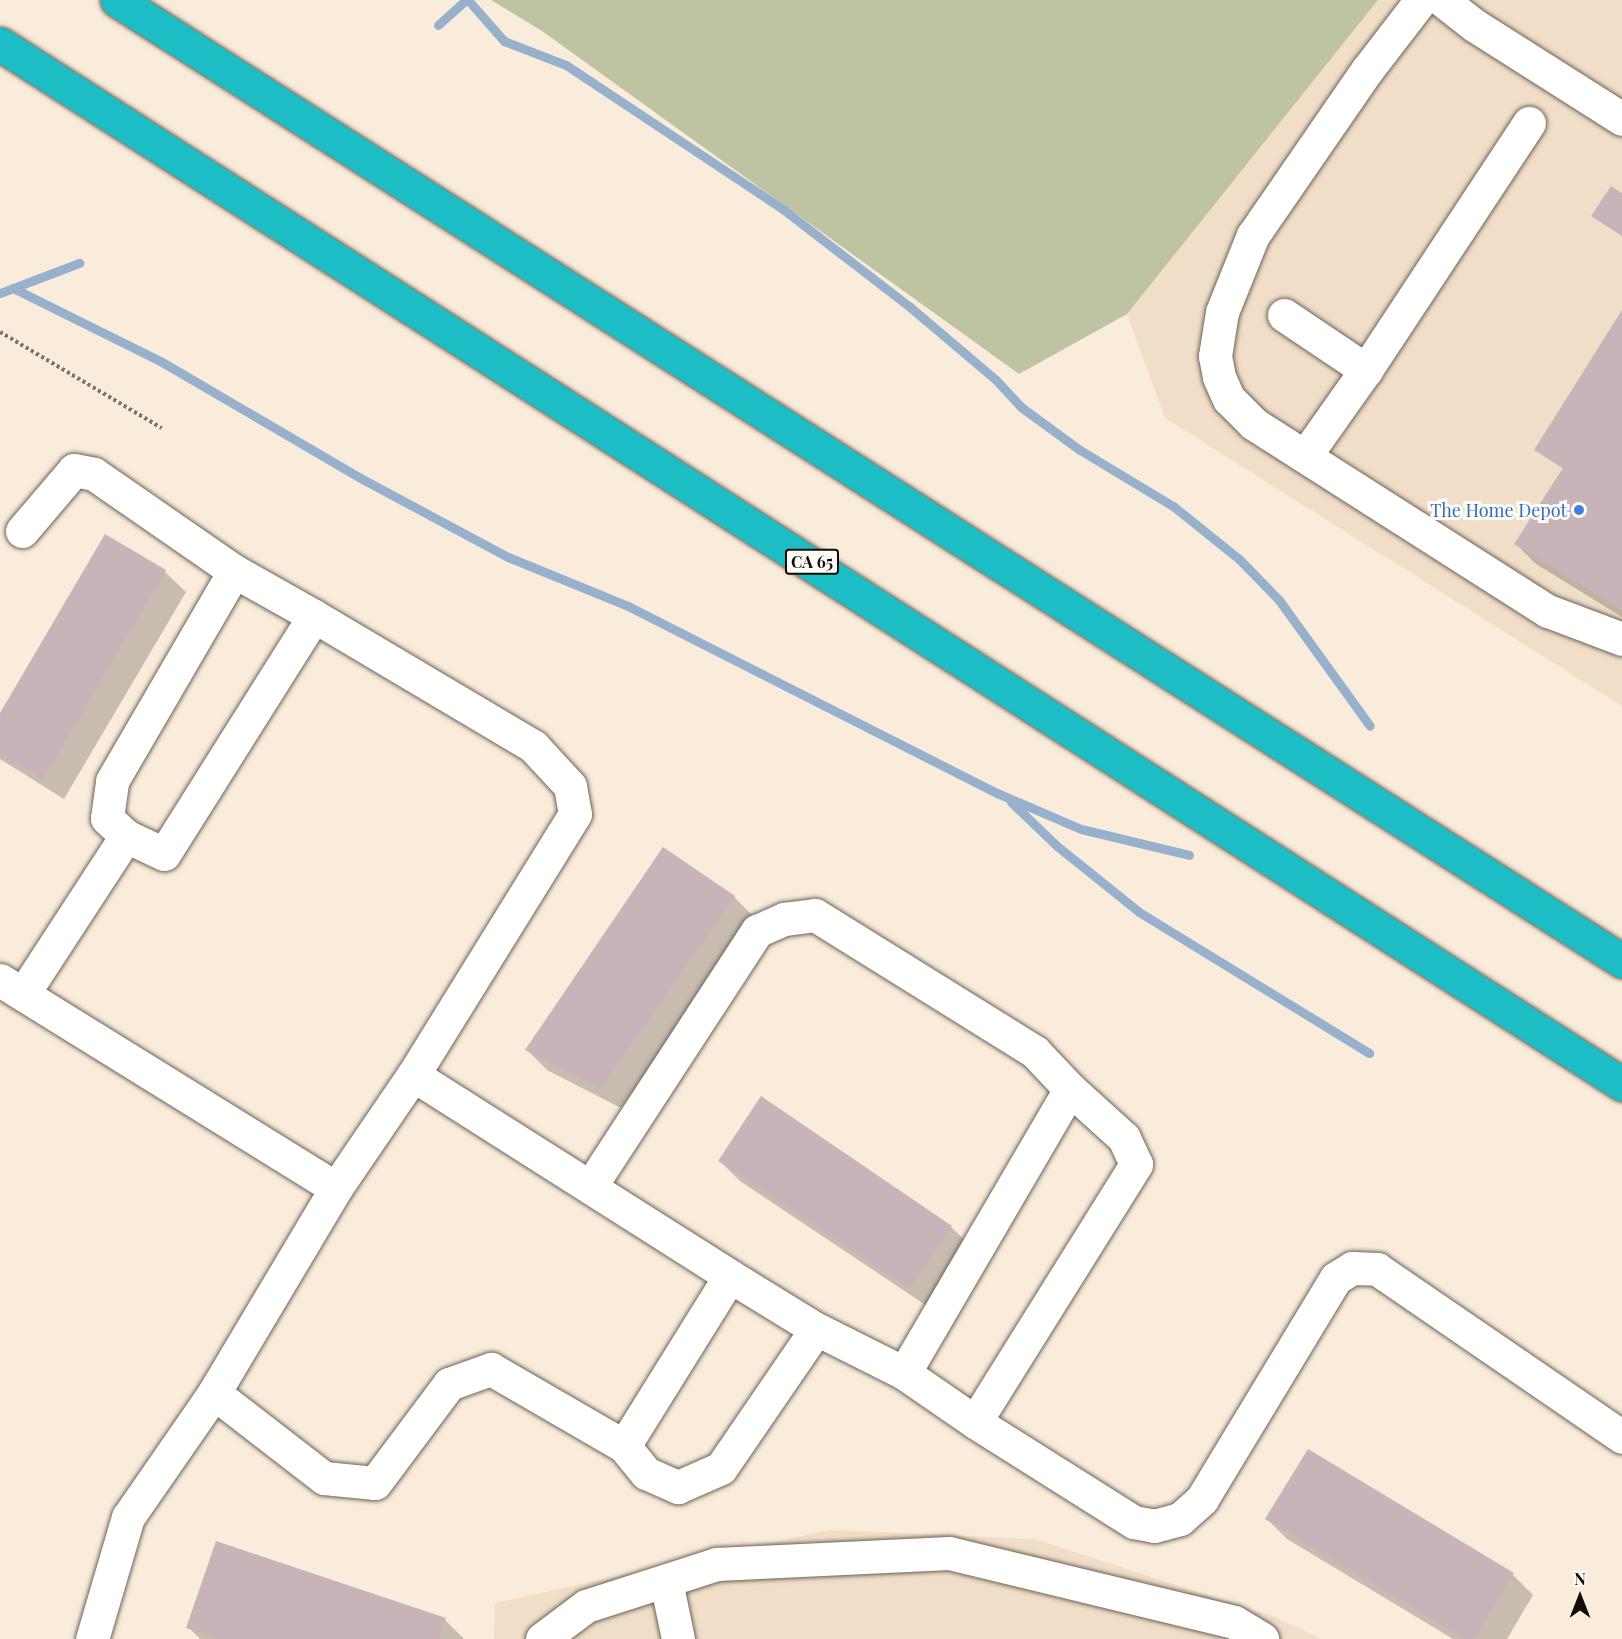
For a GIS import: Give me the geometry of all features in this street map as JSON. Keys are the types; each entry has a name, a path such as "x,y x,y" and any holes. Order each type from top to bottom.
{"highway":[{"path":"117,0 1622,961"},
{"name":"CA 65","path":"0,44 1622,1084"}],"lane":[{"path":"1421,0 1367,70 1253,235 1222,312 1215,356 1229,399 1254,424 1548,611 1622,639"},
{"path":"1442,0 1474,25 1622,119"},
{"path":"1305,456 1366,370 1529,123"},
{"path":"1284,315 1366,370"},
{"path":"22,531 74,470 94,474 234,571 533,746 570,786 575,814 412,1075 336,1188 214,1393 128,1516 92,1639"},
{"path":"234,571 112,782 107,818 126,836 164,854 314,616"},
{"path":"126,836 11,987 336,1188"},
{"path":"590,1187 757,931 784,919 815,915 1035,1052 1124,1138 1136,1164 975,1422"},
{"path":"412,1075 816,1329 904,1373 975,1422 1134,1522 1154,1526 1180,1519 1202,1499 1336,1278 1352,1268 1377,1269 1622,1437"},
{"path":"904,1373 1071,1089"},
{"path":"624,1446 730,1276"},
{"path":"214,1393 324,1478 375,1483 449,1384 491,1369 624,1446 646,1473 678,1487 721,1468 816,1329"},
{"path":"542,1639 586,1606 717,1563 950,1552 1201,1627 1234,1622 1262,1639"},
{"path":"666,1581 678,1639"}],"path":[{"path":"0,332 162,428"}],"shaded area":[{"path":"1378,0 1622,0 1622,706 1165,418 1127,314"},
{"path":"829,1530 1034,1539 1275,1617 1321,1639 494,1639 495,1603"}],"green space":[{"path":"491,0 1378,0 1127,314 1019,374 542,31"}],"building":[{"path":"1611,186 1622,193 1622,236 1591,216"},
{"name":"The Home Depot","path":"1622,310 1622,610 1514,544 1563,468 1534,450"},
{"path":"105,534 166,570 43,779 0,754 0,713"},
{"path":"663,847 735,896 600,1089 525,1050"},
{"path":"761,1096 952,1226 909,1289 718,1161"},
{"path":"1308,1449 1514,1573 1474,1639 1464,1639 1265,1519"},
{"path":"216,1541 446,1618 439,1639 220,1639 186,1628"}],"waterway":[{"path":"438,25 466,0"},
{"path":"468,0 504,41 566,65 784,210 910,307 996,380 1021,407 1080,450 1173,506 1239,559 1279,600 1370,726"},
{"path":"0,293 79,263"},
{"path":"13,288 162,362 366,481 508,557 628,606 997,793 1081,829 1189,855"},
{"path":"1011,802 1057,846 1139,912 1369,1053"}],"place":[{"name":"The Home Depot","path":"1579,510"}]}
